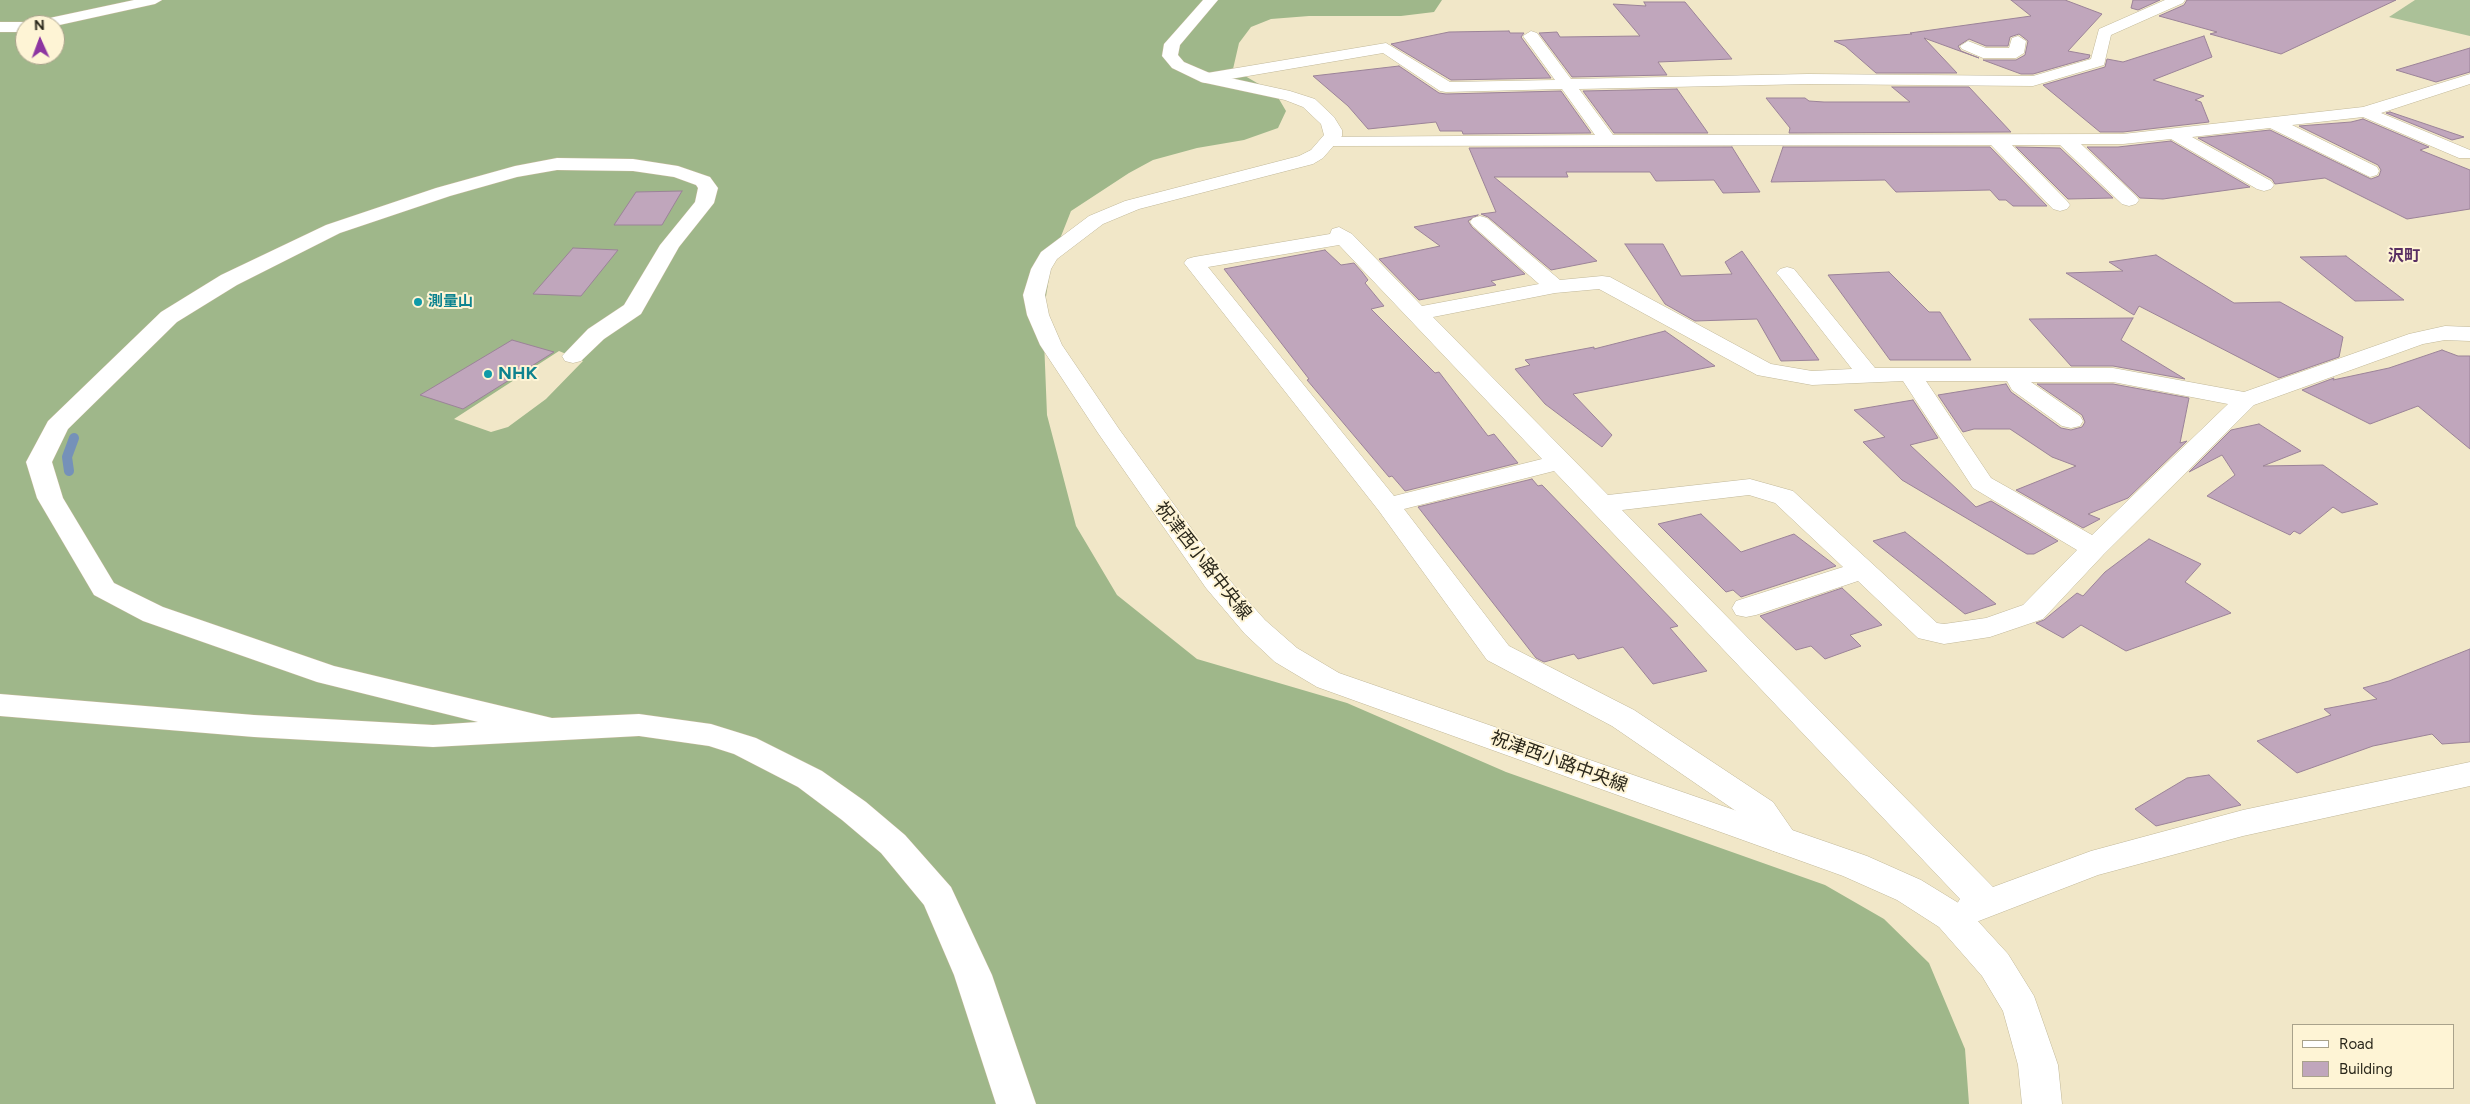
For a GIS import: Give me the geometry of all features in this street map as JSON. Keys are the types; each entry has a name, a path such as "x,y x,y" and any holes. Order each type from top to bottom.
{"street":[{"path":"65,20 155,0"},
{"path":"1210,0 1172,44 1170,56 1185,70 1207,78 1290,96 1309,103 1321,111 1334,130 1329,141 1609,142 2124,139 2365,112 2470,79"},
{"path":"1207,78 1386,48 1446,87 1808,79 2033,81 2098,62 2104,32 2178,0"},
{"path":"0,27 15,26"},
{"path":"1531,36 1609,142"},
{"path":"1968,46 1982,53 2017,47 2038,61 2069,72"},
{"path":"2365,112 2468,154"},
{"path":"2272,122 2370,170"},
{"path":"2173,133 2264,185"},
{"path":"1996,139 2060,205"},
{"path":"2065,139 2129,200"},
{"name":"祝津西小路中央線","path":"1329,141 1317,154 1306,160 1132,205 1096,220 1072,236 1048,256 1041,269 1034,295 1038,315 1051,345 1110,433 1210,575 1254,627 1286,655 1328,680 1855,866 1909,890 1952,918 1995,966 2021,1007 2038,1065 2042,1104"},
{"path":"546,728 328,675 153,614 104,589 50,498 39,462 57,426 170,317 229,280 333,229 443,192 514,172 557,164 634,165 678,172 703,181 708,188 704,203 670,245 633,309 596,334 573,356"},
{"path":"1480,222 1555,287"},
{"path":"1783,841 1761,811 1623,718 1498,653 1388,506 1194,263 1342,235 1986,903"},
{"path":"1787,273 1869,376"},
{"path":"1419,313 1555,287 1602,282 1765,370 1812,378 1910,374 2113,375 2246,400"},
{"path":"1602,504 1750,487 1784,497 1928,631 1944,634 1990,627 2033,612 2094,548 2246,400 2417,339 2445,333 2470,334"},
{"path":"1910,374 1982,483 2094,548"},
{"path":"2016,375 2020,385 2071,421"},
{"path":"1388,506 1559,462"},
{"path":"1746,608 1862,570"},
{"path":"0,705 254,726 434,736 546,728 638,725 711,735 773,759 810,779 854,810 893,844 938,897 974,975 1016,1104"},
{"path":"1952,918 1986,903 2091,864 2243,823 2470,774"}],"green space":[{"path":"0,0 1442,0 1434,12 1401,16 1309,16 1271,19 1251,27 1239,43 1233,69 1276,94 1286,111 1278,128 1244,140 1197,148 1153,160 1129,173 1071,211 1052,259 1043,315 1047,415 1076,526 1117,595 1197,659 1347,703 1506,772 1825,885 1884,919 1929,963 1965,1049 1969,1104 0,1104","holes":["559,351 583,361 546,399 508,427 491,432 454,419"]},
{"path":"2415,0 2470,0 2470,36 2389,17"}],"building":[{"path":"2011,0 2065,0 2102,14 2068,51 2090,55 2089,58 2033,74 2021,74 1983,60 2016,60 2025,55 2028,41 2019,34 2010,37 2008,46 1986,46 1969,39 1958,46 1961,51 1979,58 1924,38 1957,73 1876,73 1845,46 1834,41 1912,34 1910,33 2031,16"},
{"path":"2133,0 2160,0 2138,10 2131,8"},
{"path":"2187,0 2396,0 2281,54 2210,34 2217,32 2159,16 2184,5"},
{"path":"1644,2 1685,2 1732,59 1658,62 1667,75 1572,77 1539,33 1557,32 1560,37 1640,36 1613,4 1646,6"},
{"path":"1509,31 1510,33 1524,33 1521,37 1551,78 1451,80 1391,44 1449,32"},
{"path":"2204,36 2212,57 2153,80 2204,96 2195,100 2201,102 2209,122 2123,132 2100,132 2043,85 2105,67 2107,59 2123,62"},
{"path":"2470,48 2470,72 2436,82 2396,70"},
{"path":"1399,66 1439,93 1561,91 1591,133 1463,134 1462,131 1440,131 1436,122 1368,129 1348,106 1313,76"},
{"path":"1892,87 1969,87 2011,132 1789,133 1790,128 1766,98 1805,98 1809,101 1824,102 1910,102"},
{"path":"1677,89 1708,133 1614,133 1583,91"},
{"path":"2390,112 2464,137 2452,140 2386,113"},
{"path":"2363,119 2429,147 2420,150 2470,170 2470,209 2407,219 2325,178 2275,184 2272,179 2198,138 2270,130 2371,179 2379,176 2381,170 2378,165 2299,126 2351,122"},
{"path":"2171,141 2250,187 2163,199 2140,198 2087,147 2118,147"},
{"path":"1732,147 1760,192 1723,193 1714,180 1656,181 1650,172 1566,172 1568,177 1494,177 1597,261 1551,270 1488,217 1481,214 1496,212 1469,148"},
{"path":"1783,147 1990,147 2047,206 2013,206 2006,200 1999,200 1990,190 1896,192 1885,180 1771,182"},
{"path":"2016,147 2060,148 2113,198 2068,199"},
{"path":"682,191 662,225 614,225 636,192"},
{"path":"1478,215 1468,221 1472,227 1525,274 1491,281 1496,285 1419,300 1379,259 1440,246 1414,227"},
{"path":"1625,244 1663,244 1681,276 1732,274 1725,262 1742,251 1819,360 1781,361 1757,319 1695,321 1665,304"},
{"path":"573,248 618,250 581,296 533,294"},
{"path":"1325,250 1341,265 1354,263 1368,280 1365,283 1384,306 1371,309 1435,373 1439,372 1488,436 1494,434 1518,463 1405,491 1392,476 1389,477 1307,380 1309,379 1224,269"},
{"path":"2156,255 2234,303 2280,302 2343,337 2339,357 2279,378 2139,306 2134,315 2066,273 2123,271 2109,262"},
{"path":"2346,256 2404,300 2355,301 2300,257"},
{"path":"1889,272 1929,312 1940,312 1971,360 1890,360 1828,275"},
{"path":"2133,318 2121,340 2185,379 2113,366 2071,366 2029,319"},
{"path":"1665,331 1715,366 1573,394 1612,435 1602,447 1545,404 1515,369 1530,365 1525,360 1594,347 1594,349"},
{"name":"NHK","path":"512,340 554,352 463,409 420,395"},
{"path":"2442,350 2458,356 2470,356 2470,449 2418,406 2370,424 2302,390 2334,378 2333,380 2389,368"},
{"path":"2006,384 2011,392 2061,428 2071,430 2082,427 2085,422 2082,415 2037,384 2113,384 2189,398 2180,443 2187,441 2128,498 2088,514 2100,519 2083,528 2016,490 2076,466 2052,457 2010,429 1974,429 1963,432 1938,395"},
{"path":"1913,400 1938,438 1910,445 1976,507 1991,501 2058,541 2034,554 2027,554 1902,480 1863,442 1885,437 1854,410"},
{"path":"2259,424 2301,451 2263,466 2323,465 2378,504 2342,513 2333,507 2300,534 2294,531 2290,535 2207,496 2235,475 2222,455 2189,472 2231,430"},
{"path":"1532,479 1538,486 1542,485 1678,626 1670,628 1707,671 1653,684 1623,647 1578,659 1574,654 1544,662 1536,658 1418,507"},
{"path":"1701,514 1741,552 1794,534 1836,566 1741,597 1733,590 1726,592 1658,524"},
{"path":"1905,532 1996,604 1965,614 1873,541"},
{"path":"2149,539 2201,564 2185,582 2231,613 2126,651 2081,625 2063,638 2036,623 2044,620 2077,593 2083,596 2105,572"},
{"path":"1842,588 1882,625 1850,635 1861,646 1825,659 1811,646 1796,650 1760,616"},
{"path":"2470,649 2470,742 2442,744 2432,734 2373,746 2297,773 2257,741 2331,715 2324,709 2377,699 2363,688 2389,681"},
{"path":"2209,775 2241,805 2156,826 2135,809 2187,778"}],"waterway":[{"path":"69,471 67,457 74,438"}],"place":[{"name":"測量山","path":"418,302"},
{"name":"NHK","path":"488,374"}],"district":[{"name":"沢町","path":"2404,256"}]}
